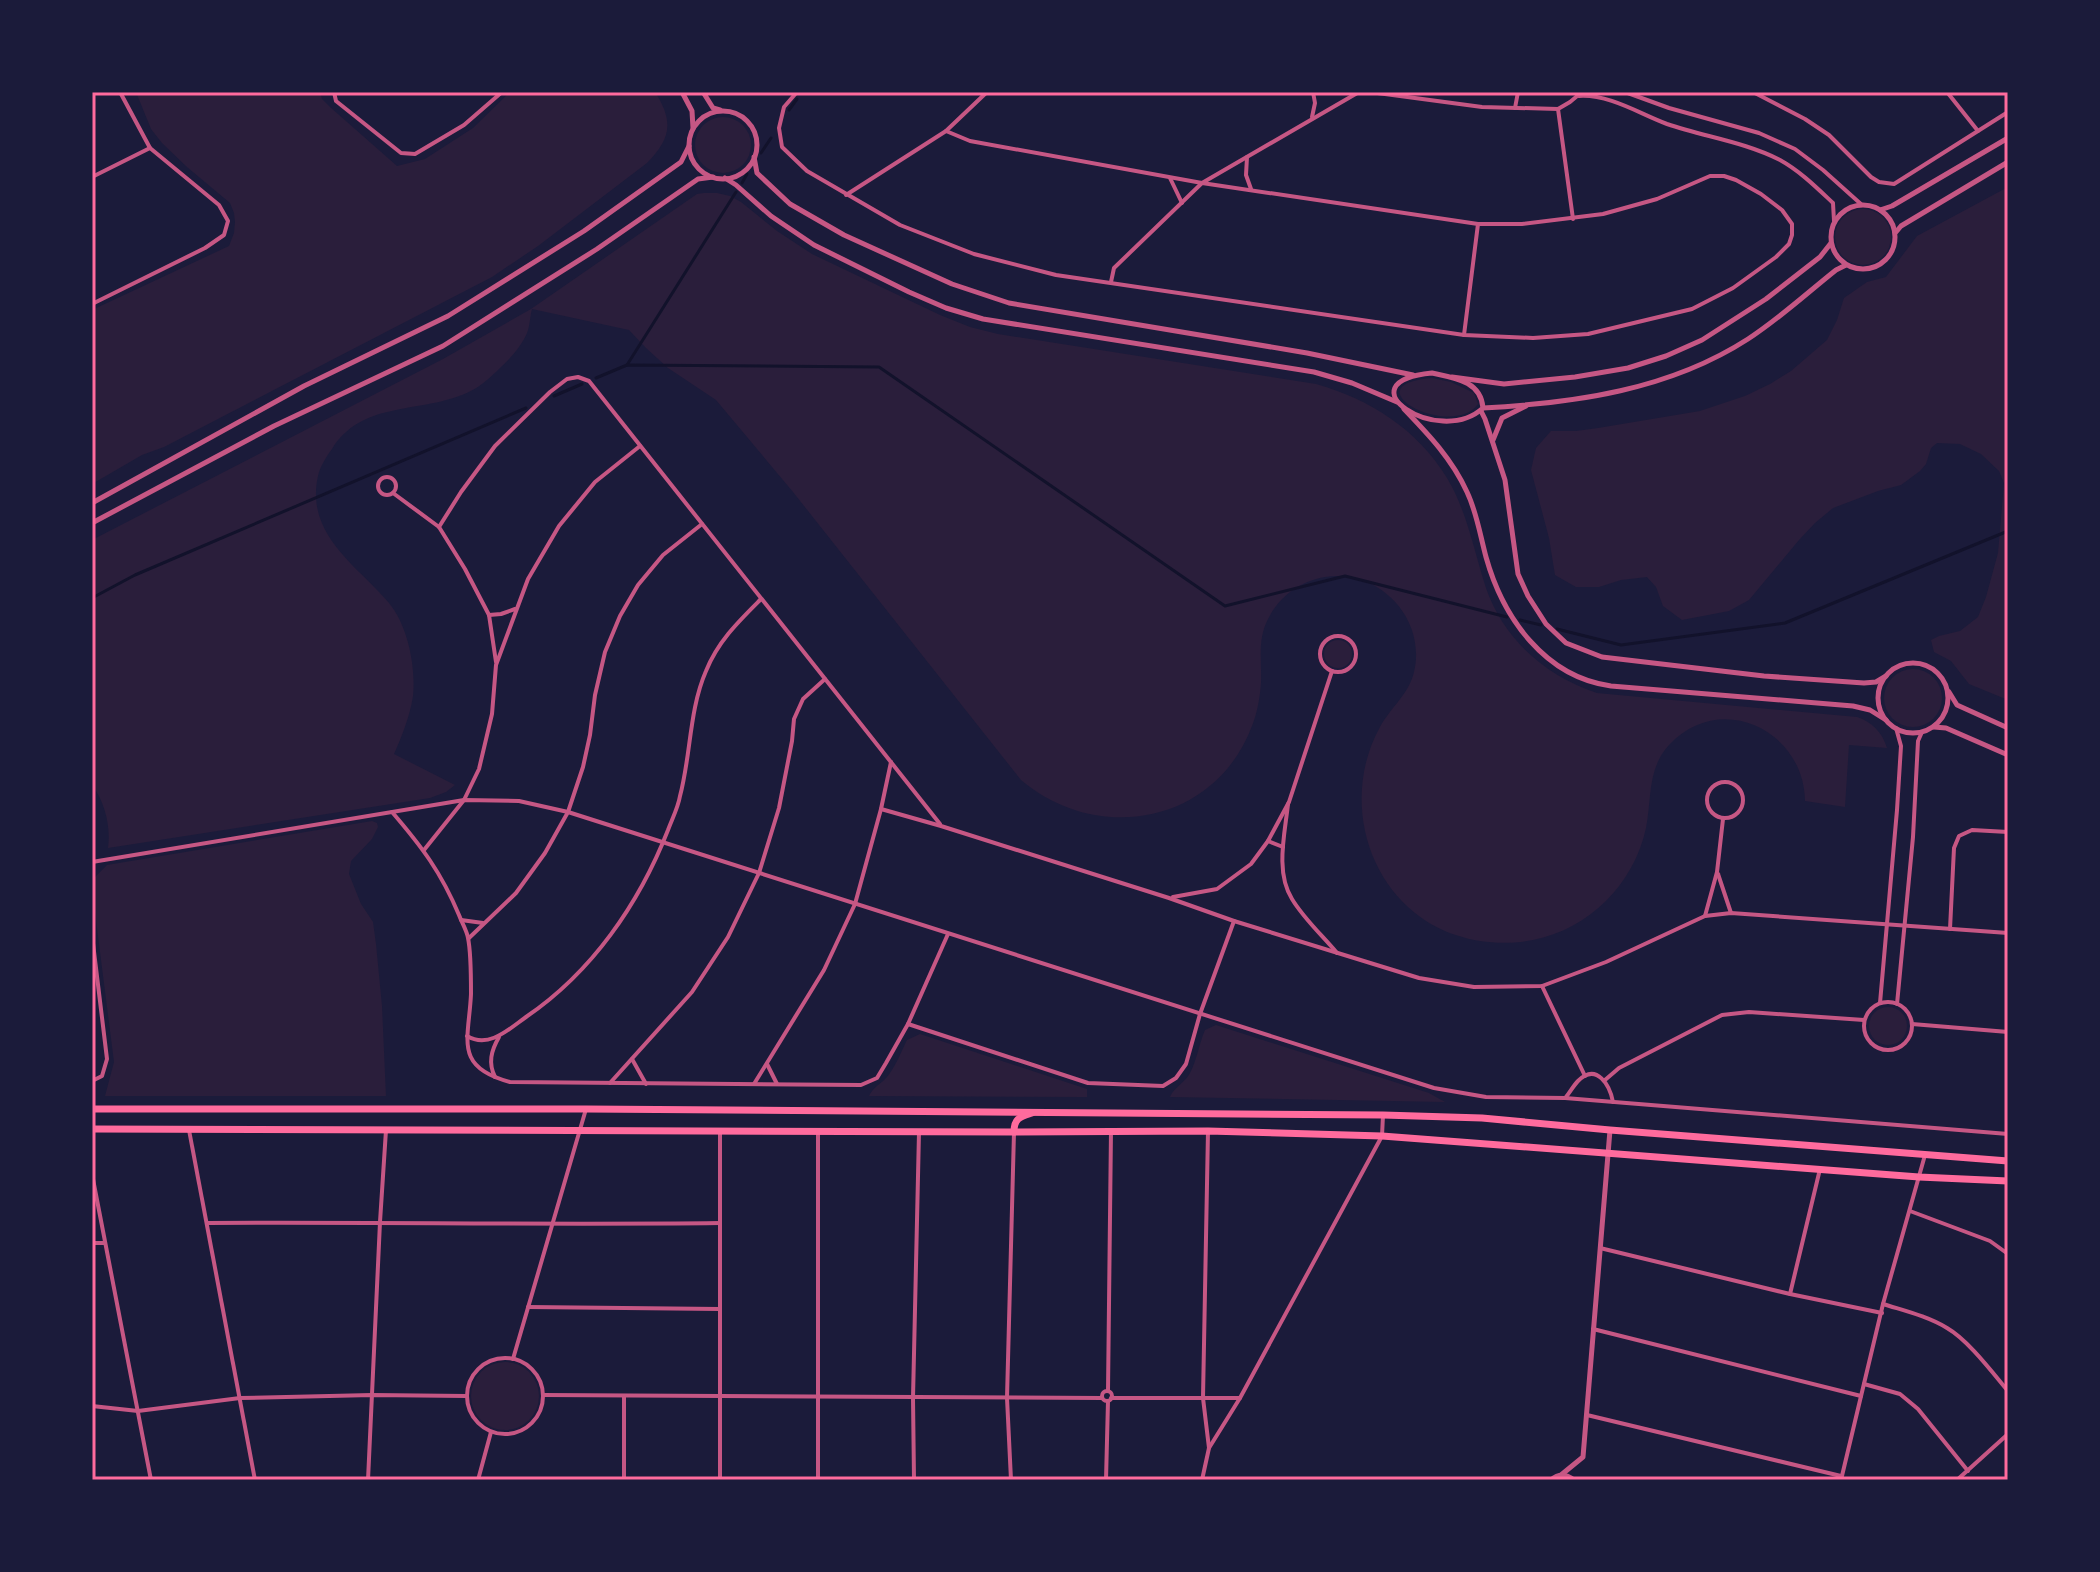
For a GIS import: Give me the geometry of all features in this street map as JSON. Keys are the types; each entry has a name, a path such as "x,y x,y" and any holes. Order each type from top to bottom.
{"main road":[{"path":"92,1109 1383,1115 1482,1118 2008,1161"},
{"path":"1014,1132 1018,1118 1038,1111"},
{"path":"92,1129 1208,1131 1382,1136 2008,1181"}],"street":[{"path":"92,304 205,248 224,235 228,221 219,205 150,148 120,92"},
{"path":"334,92 336,101 401,153 415,154 464,125 502,92"},
{"path":"92,503 304,386 448,316 584,231 681,162 693,128 692,111 682,92"},
{"path":"703,92 713,108 721,111"},
{"path":"797,92 784,107 779,128 782,147 807,171 900,225 974,254 1056,275 1464,335 1533,338 1588,334 1692,309 1733,288 1776,257 1789,244 1792,224 1782,210 1761,194 1724,176 1710,176 1657,199 1603,214 1522,224 1478,224 1170,178 970,141 946,131"},
{"path":"846,195 946,131 987,92"},
{"path":"1312,118 1315,103 1313,92"},
{"path":"1111,282 1114,268 1202,183 1359,92"},
{"path":"1370,92 1482,107 1558,109 1580,94 1593,95 1669,125 1754,148 1782,161 1833,203 1834,221"},
{"path":"1515,108 1518,92"},
{"path":"1625,92 1669,108 1759,133 1795,149 1862,205"},
{"path":"1753,92 1829,135 1871,177 1879,182 1894,184 2008,112"},
{"path":"1947,92 1978,131"},
{"path":"1558,109 1573,219"},
{"path":"92,523 274,426 443,346 597,249 698,179 737,176 754,157 757,146 755,134 744,118 733,112 710,113 693,128"},
{"path":"1880,210 2008,138"},
{"path":"689,146 695,163 713,177"},
{"path":"92,177 150,148"},
{"path":"1249,155 1245,170 1251,189"},
{"path":"754,157 757,173 790,204 844,235 924,272 1009,303 1307,353 1413,375 1432,373 1504,384 1628,368 1666,356 1702,340 1766,299 1820,257 1831,243"},
{"path":"1895,232 2008,162"},
{"path":"725,178 771,216 814,245 946,308 983,319 1314,372 1352,383 1397,402 1442,450 1457,471 1469,497 1494,584 1532,646 1566,671 1597,684 1853,706 1870,710 1896,728 1913,733 1933,727 1941,719 1946,710 1947,688"},
{"path":"1170,178 1182,203"},
{"path":"1862,205 1880,210 1887,216 1895,232 1891,253 1876,267 1855,269 1846,265 1836,255 1831,243 1834,221 1851,207 1862,205"},
{"path":"1464,335 1478,224"},
{"path":"1404,409 1429,419 1445,421 1472,417 1482,410 1581,399 1635,388 1676,375 1713,359 1748,338 1846,265"},
{"path":"1397,402 1394,391 1398,383 1413,375"},
{"path":"439,527 495,446 550,392 567,379 578,377 589,381 941,826"},
{"path":"1452,377 1478,390 1482,398 1482,410 1505,480 1518,574 1546,624 1566,643 1602,657 1764,676 1864,683 1876,682 1904,664 1926,665 1943,679 1957,705 2008,728"},
{"path":"1493,441 1502,418 1530,404"},
{"path":"496,665 528,579 559,526 595,482 640,446"},
{"path":"382,478 394,480 393,493 387,496 379,492 378,483 382,478"},
{"path":"393,493 439,527 465,569 489,615 496,665 492,714 479,769 464,800 424,850"},
{"path":"468,938 516,893 545,853 568,812 583,767 605,652 620,616 638,585 663,555 702,524"},
{"path":"466,1035 481,1042 500,1035 550,1001 612,934 644,884 680,798 696,703 706,670 725,636 761,599"},
{"path":"489,615 515,609"},
{"path":"1333,637 1344,638 1353,646 1353,663 1344,671 1332,671 1321,660 1321,649 1333,637"},
{"path":"1169,898 1217,889 1251,864 1268,841 1289,802 1332,671"},
{"path":"1886,676 1878,698 1886,720"},
{"path":"609,1084 699,981 728,937 759,873 779,808 794,719 803,699 825,679"},
{"path":"1933,727 1946,728 2008,755"},
{"path":"1880,1003 1901,746 1896,728"},
{"path":"1897,1004 1913,837 1918,741 1922,732"},
{"path":"754,1084 824,970 855,904 891,762"},
{"path":"1723,782 1734,784 1741,792 1743,803 1738,813 1723,819 1709,811 1707,795 1713,786 1723,782"},
{"path":"92,862 464,800 519,801 568,812 1434,1088 1486,1097 1565,1098 2008,1134"},
{"path":"1289,802 1283,847 1283,872 1289,896 1337,953"},
{"path":"881,809 1419,978 1474,987 1542,986 1606,962 1705,916 1731,913 2008,933"},
{"path":"392,812 424,850 448,889 461,920 468,938 471,994 466,1035 468,1051 484,1073 496,1079 609,1084 861,1085 877,1078 908,1024 948,934"},
{"path":"1705,916 1717,872 1723,819"},
{"path":"1950,929 1954,848 1959,836 1972,830 2008,832"},
{"path":"1268,841 1283,847"},
{"path":"1717,872 1731,913"},
{"path":"461,920 485,923"},
{"path":"908,1024 1088,1083 1163,1086 1176,1078 1186,1064 1200,1014 1234,921"},
{"path":"92,935 107,1059 102,1076 92,1081"},
{"path":"1542,986 1585,1076"},
{"path":"1880,1003 1897,1004 1907,1012 1912,1024 1907,1040 1894,1049 1878,1047 1866,1036 1864,1020 1880,1003"},
{"path":"1605,1080 1619,1068 1722,1015 1749,1012 1864,1020"},
{"path":"1912,1024 2008,1032"},
{"path":"496,1079 490,1059 500,1035"},
{"path":"632,1059 646,1084"},
{"path":"767,1063 777,1084"},
{"path":"1565,1098 1578,1081 1595,1075 1610,1087 1613,1102"},
{"path":"513,1359 586,1109"},
{"path":"1209,1448 1240,1398 1382,1136 1383,1115"},
{"path":"189,1130 255,1480"},
{"path":"368,1480 386,1130"},
{"path":"1106,1480 1111,1393 1108,1391 1111,1130"},
{"path":"1551,1480 1583,1457 1610,1130"},
{"path":"720,1131 720,1480"},
{"path":"1202,1480 1209,1448 1203,1398 1208,1131"},
{"path":"818,1132 818,1480"},
{"path":"914,1480 919,1132"},
{"path":"1011,1480 1007,1398 1014,1132"},
{"path":"1586,1415 1841,1478 1883,1304 1925,1155"},
{"path":"1790,1294 1820,1169"},
{"path":"92,1174 151,1480"},
{"path":"1910,1211 1990,1241 2008,1254"},
{"path":"208,1223 720,1223"},
{"path":"92,1243 105,1243"},
{"path":"1600,1248 1882,1313"},
{"path":"1883,1304 1930,1319 1951,1330 2008,1391"},
{"path":"528,1307 720,1309"},
{"path":"1593,1329 1861,1396"},
{"path":"502,1358 525,1364 534,1372 541,1383 543,1395 536,1419 527,1428 504,1435 481,1427 468,1408 466,1396 473,1375 491,1361 502,1358"},
{"path":"1864,1384 1900,1394 1918,1409 1968,1471"},
{"path":"1102,1398 1102,1393 1108,1391"},
{"path":"543,1395 1110,1400 1240,1398"},
{"path":"92,1406 138,1411 240,1398 466,1396"},
{"path":"624,1396 624,1480"},
{"path":"478,1480 491,1432"},
{"path":"1958,1480 2008,1434"},
{"path":"1561,1475 1574,1480"}],"shaded area":[{"path":"136,92 320,92 330,107 397,166 425,159 473,128 510,92 655,92 665,112 667,129 661,146 647,163 492,277 164,447 142,455 92,484 92,310 229,246 234,233 234,213 230,203 162,143 151,129"},
{"path":"723,117 743,125 751,145 743,165 723,173 703,165 695,145 703,125"},
{"path":"2008,187 2008,700 1969,684 1951,661 1934,652 1931,640 1960,631 1978,617 1998,553 2004,483 1999,471 1981,454 1960,444 1937,443 1931,448 1920,471 1901,485 1833,508 1799,540 1749,600 1729,611 1682,620 1663,606 1656,587 1647,577 1599,587 1576,587 1555,575 1531,470 1536,448 1551,431 1576,431 1700,411 1770,384 1791,371 1827,340 1844,298 1867,282 1886,277 1917,236"},
{"path":"697,194 730,196 812,254 970,327 1316,384 1355,398 1407,431 1447,478 1460,504 1494,607 1516,640 1544,666 1597,693 1857,717 1876,728 1887,748 1849,745 1845,807 1805,801 1801,776 1790,755 1775,738 1756,726 1734,720 1712,721 1689,729 1669,745 1657,764 1640,848 1631,868 1606,901 1573,926 1533,940 1502,943 1456,935 1428,922 1396,895 1371,851 1364,826 1363,776 1369,751 1380,727 1412,680 1416,652 1406,616 1380,589 1363,580 1345,576 1325,577 1299,586 1278,604 1262,635 1261,689 1252,726 1235,759 1211,785 1183,803 1152,814 1118,817 1084,813 1052,800 1021,780 793,492 716,400 668,368 629,330 532,309 522,342 509,360 483,383 444,401 391,411 358,423 332,449 318,476 316,497 326,532 349,562 396,612 409,647 413,696 394,754 455,785 430,798 108,848 106,815 92,785 92,540 443,359 531,309"},
{"path":"1863,209 1883,217 1891,237 1883,257 1863,265 1843,257 1835,237 1843,217"},
{"path":"1432,378 1451,382 1474,393 1478,404 1465,414 1448,417 1413,408 1403,399 1400,390 1409,383"},
{"path":"1338,640 1348,644 1352,654 1348,664 1338,668 1328,664 1324,654 1328,644"},
{"path":"1913,669 1933,678 1942,698 1933,718 1913,727 1893,718 1884,698 1893,678"},
{"path":"372,821 378,827 372,839 351,861 349,874 361,904 373,922 382,1006 386,1096 105,1096 114,1062 92,889 95,877 107,865"},
{"path":"1888,1007 1901,1013 1907,1026 1901,1039 1888,1045 1875,1039 1869,1026 1875,1013"},
{"path":"1216,1025 1429,1093 1445,1102 1170,1097 1190,1073 1205,1030"},
{"path":"920,1034 1087,1089 1087,1097 869,1096 890,1073 907,1040"},
{"path":"505,1362 529,1372 539,1396 529,1420 505,1430 481,1420 471,1396 481,1372"}],"waterway":[{"path":"789,110 797,99"},
{"path":"761,153 771,138"},
{"path":"742,183 747,174"},
{"path":"627,365 736,192"},
{"path":"596,378 627,365 879,367 1225,606 1345,576 1507,617"},
{"path":"554,396 582,384"},
{"path":"92,598 135,575 526,408"},
{"path":"1557,629 1621,645 1785,623 2008,531"},
{"path":"1520,620 1541,625"}]}
